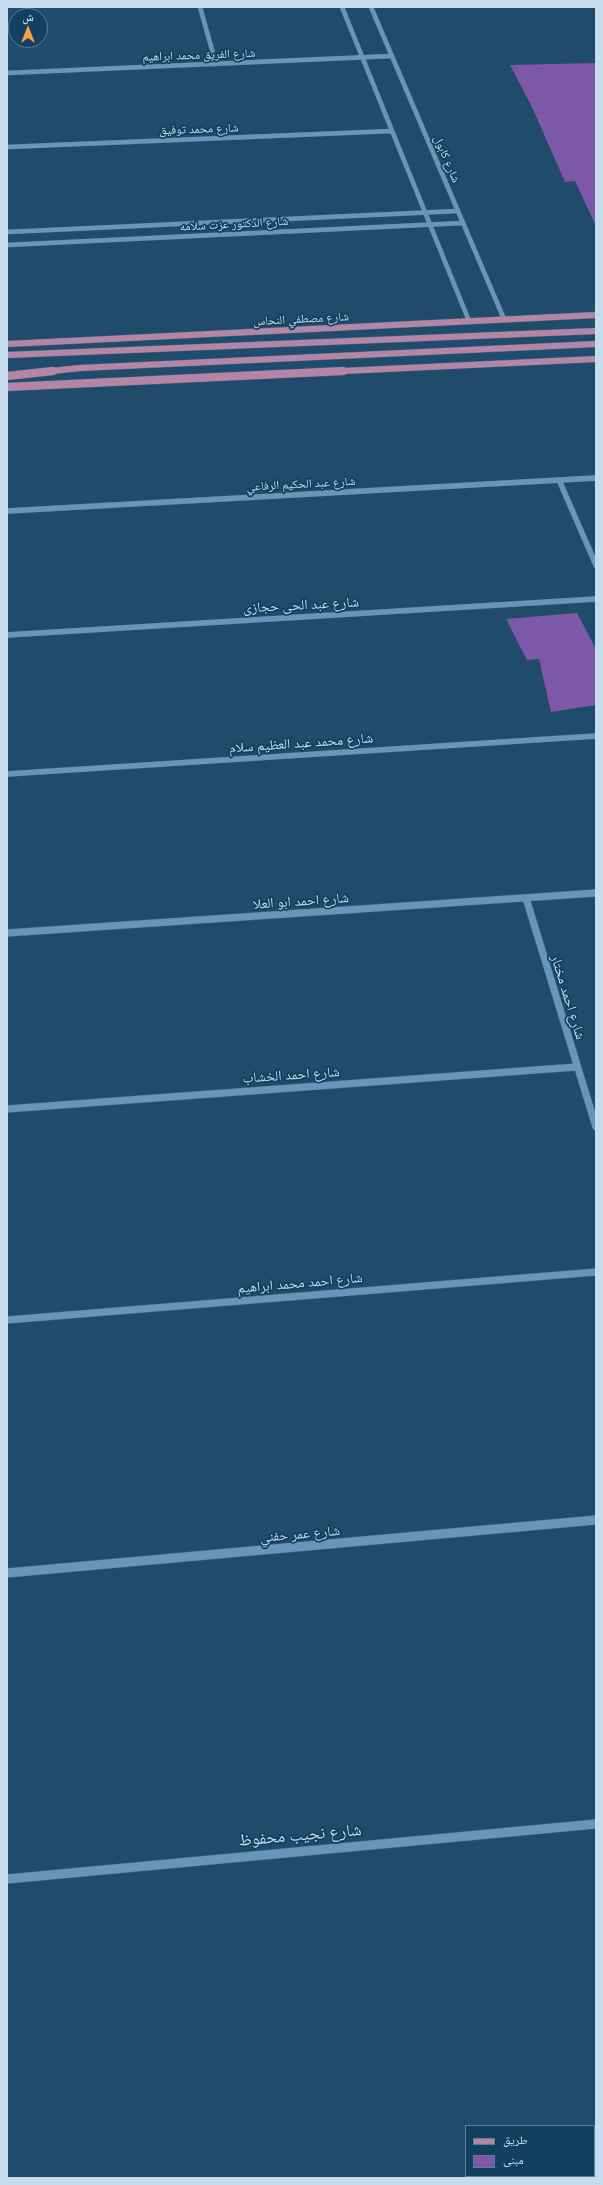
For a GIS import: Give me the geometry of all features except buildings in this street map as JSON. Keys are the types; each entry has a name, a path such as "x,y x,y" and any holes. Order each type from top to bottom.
{"main road":[{"name":"شارع مصطفي النحاس","path":"7,344 596,315"},
{"path":"7,355 596,330"},
{"path":"7,376 87,368 596,344"},
{"path":"7,387 596,359"}],"street":[{"path":"200,7 216,64"},
{"path":"342,7 470,321"},
{"name":"شارع كابول","path":"371,7 504,319"},
{"name":"شارع الفريق محمد ابراهيم","path":"7,73 392,56"},
{"name":"شارع محمد توفيق","path":"7,147 392,131"},
{"name":"شارع الدكتور عزت سلامه","path":"7,232 458,211"},
{"name":"شارع الدكتور عزت سلامه","path":"7,245 463,223"},
{"name":"شارع عبد الحكيم الرفاعي","path":"7,511 596,478"},
{"path":"559,480 596,565"},
{"name":"شارع عبد الحى حجازى","path":"7,635 596,599"},
{"name":"شارع محمد عبد العظيم سلام","path":"7,774 596,736"},
{"name":"شارع احمد ابو العلا","path":"7,933 596,893"},
{"name":"شارع احمد مختار","path":"526,898 576,1067 596,1127"},
{"name":"شارع احمد الخشاب","path":"7,1109 576,1067"},
{"name":"شارع احمد محمد ابراهيم","path":"7,1320 596,1272"},
{"name":"شارع عمر حفني","path":"7,1573 596,1520"},
{"name":"شارع نجيب محفوظ","path":"7,1879 596,1824"}]}
